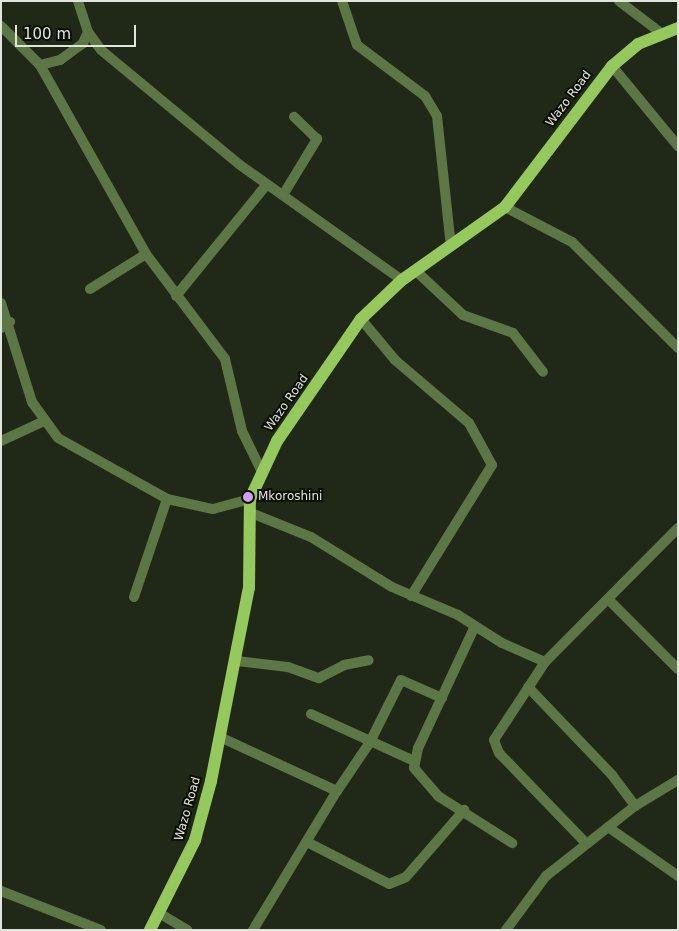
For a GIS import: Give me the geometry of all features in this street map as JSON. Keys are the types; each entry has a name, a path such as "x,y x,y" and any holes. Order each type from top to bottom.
{"main road":[{"name":"Wazo Road","path":"150,930 196,840 238,661 249,588 250,505 261,470 362,319 402,280 505,207 612,66 661,33 678,28"}],"street":[{"path":"78,1 88,32 101,50 267,184 402,280"},
{"path":"342,1 357,44 425,96 437,116 451,246"},
{"path":"619,1 661,33"},
{"path":"1,26 40,65 115,192 146,254 225,359 242,431 261,470"},
{"path":"40,65 71,53 88,32"},
{"path":"612,66 678,146"},
{"path":"283,196 317,139 294,117"},
{"path":"176,296 267,184"},
{"path":"505,207 572,242 678,348"},
{"path":"90,289 146,254"},
{"path":"416,270 463,315 512,333 543,372"},
{"path":"1,303 10,322 32,402 44,421 84,456 167,499 213,509 250,505 311,537 411,596 546,662"},
{"path":"362,319 395,360 469,423 492,466 411,596"},
{"path":"1,328 10,322"},
{"path":"1,441 44,421"},
{"path":"134,597 167,499"},
{"path":"586,843 495,746 496,734 546,662 610,601 678,528"},
{"path":"610,601 678,669"},
{"path":"475,626 414,761 415,772 426,786 512,843"},
{"path":"238,661 288,667 319,678 344,664 369,660"},
{"path":"253,930 337,790 370,742 403,678 442,698"},
{"path":"528,687 612,775 635,806"},
{"path":"311,714 414,761"},
{"path":"220,736 337,790"},
{"path":"506,930 546,876 635,806 678,780"},
{"path":"307,842 389,884 406,877 464,810"},
{"path":"608,827 678,876"},
{"path":"1,891 101,930"},
{"path":"159,913 187,930"}],"place":[{"name":"Mkoroshini","path":"248,497"}]}
